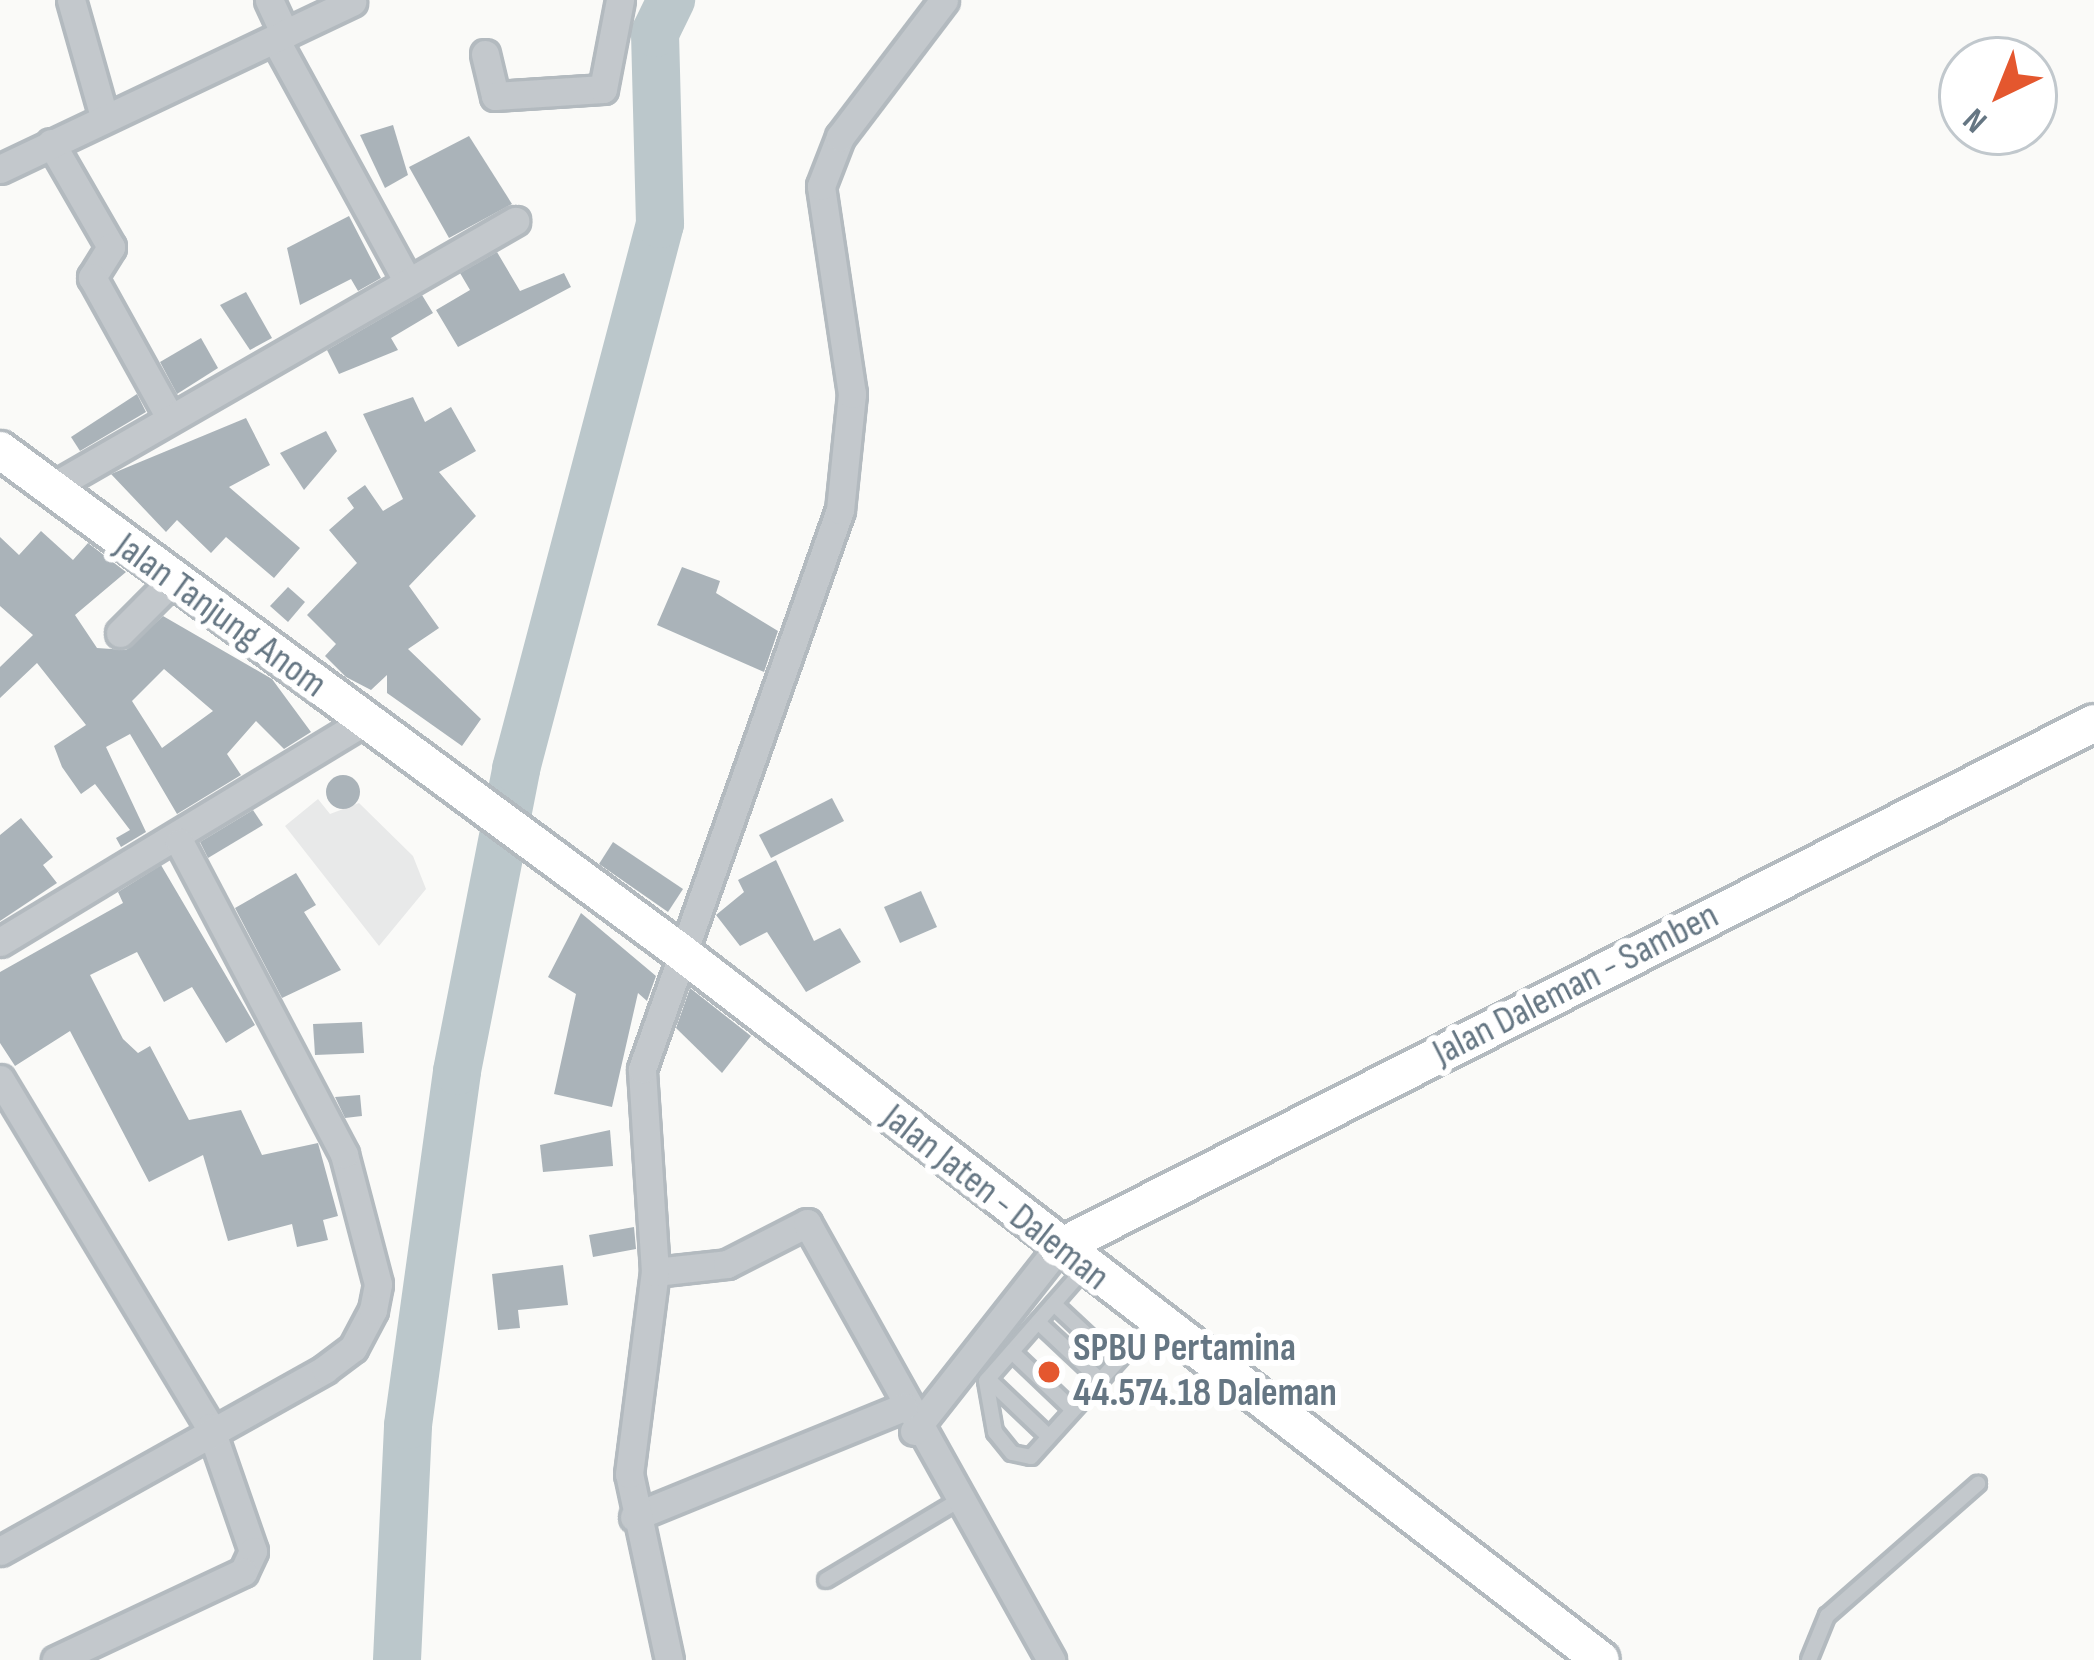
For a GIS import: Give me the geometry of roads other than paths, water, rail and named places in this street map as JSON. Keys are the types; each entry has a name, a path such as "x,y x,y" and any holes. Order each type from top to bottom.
{"main road":[{"name":"Jalan Tanjung Anom","path":"0,450 169,584 366,720 558,871"},
{"name":"Jalan Daleman - Samben","path":"1071,1258 2094,722"},
{"name":"Jalan Jaten - Daleman","path":"558,871 678,950 1154,1322 1601,1660"}],"street":[{"path":"71,0 104,117"},
{"path":"269,0 280,38 407,281"},
{"path":"485,54 495,96 603,89 620,0"},
{"path":"669,1660 641,1514 632,1424 656,1272 642,1069 678,950 840,510 852,394 820,200 826,169 944,0"},
{"path":"0,169 352,2"},
{"path":"51,143 111,247 92,277 168,414"},
{"path":"50,489 168,414 514,220"},
{"path":"120,633 169,584"},
{"path":"0,942 180,843 366,720"},
{"path":"0,1551 353,1348 378,1284 344,1154 302,1061 180,843"},
{"path":"0,1079 210,1427 251,1566 56,1660"},
{"path":"656,1272 727,1264 807,1222 954,1503 1051,1660"},
{"path":"641,1514 908,1419 1071,1258"}],"lane":[{"path":"988,1378 1054,1304 1071,1258"},
{"path":"1054,1304 1116,1362"},
{"path":"1038,1322 1100,1380"},
{"path":"988,1378 995,1432 1012,1454 1031,1457 1154,1322"},
{"path":"1012,1352 1073,1409"},
{"path":"988,1378 1048,1436"},
{"path":"1809,1660 1827,1616 1978,1484"},
{"path":"826,1580 954,1503"}],"waterway":[{"path":"397,1660 408,1425 457,1071 516,769 660,224 655,33 671,0"}],"place":[{"name":"SPBU Pertamina 44.574.18 Daleman","path":"1049,1372"}]}
